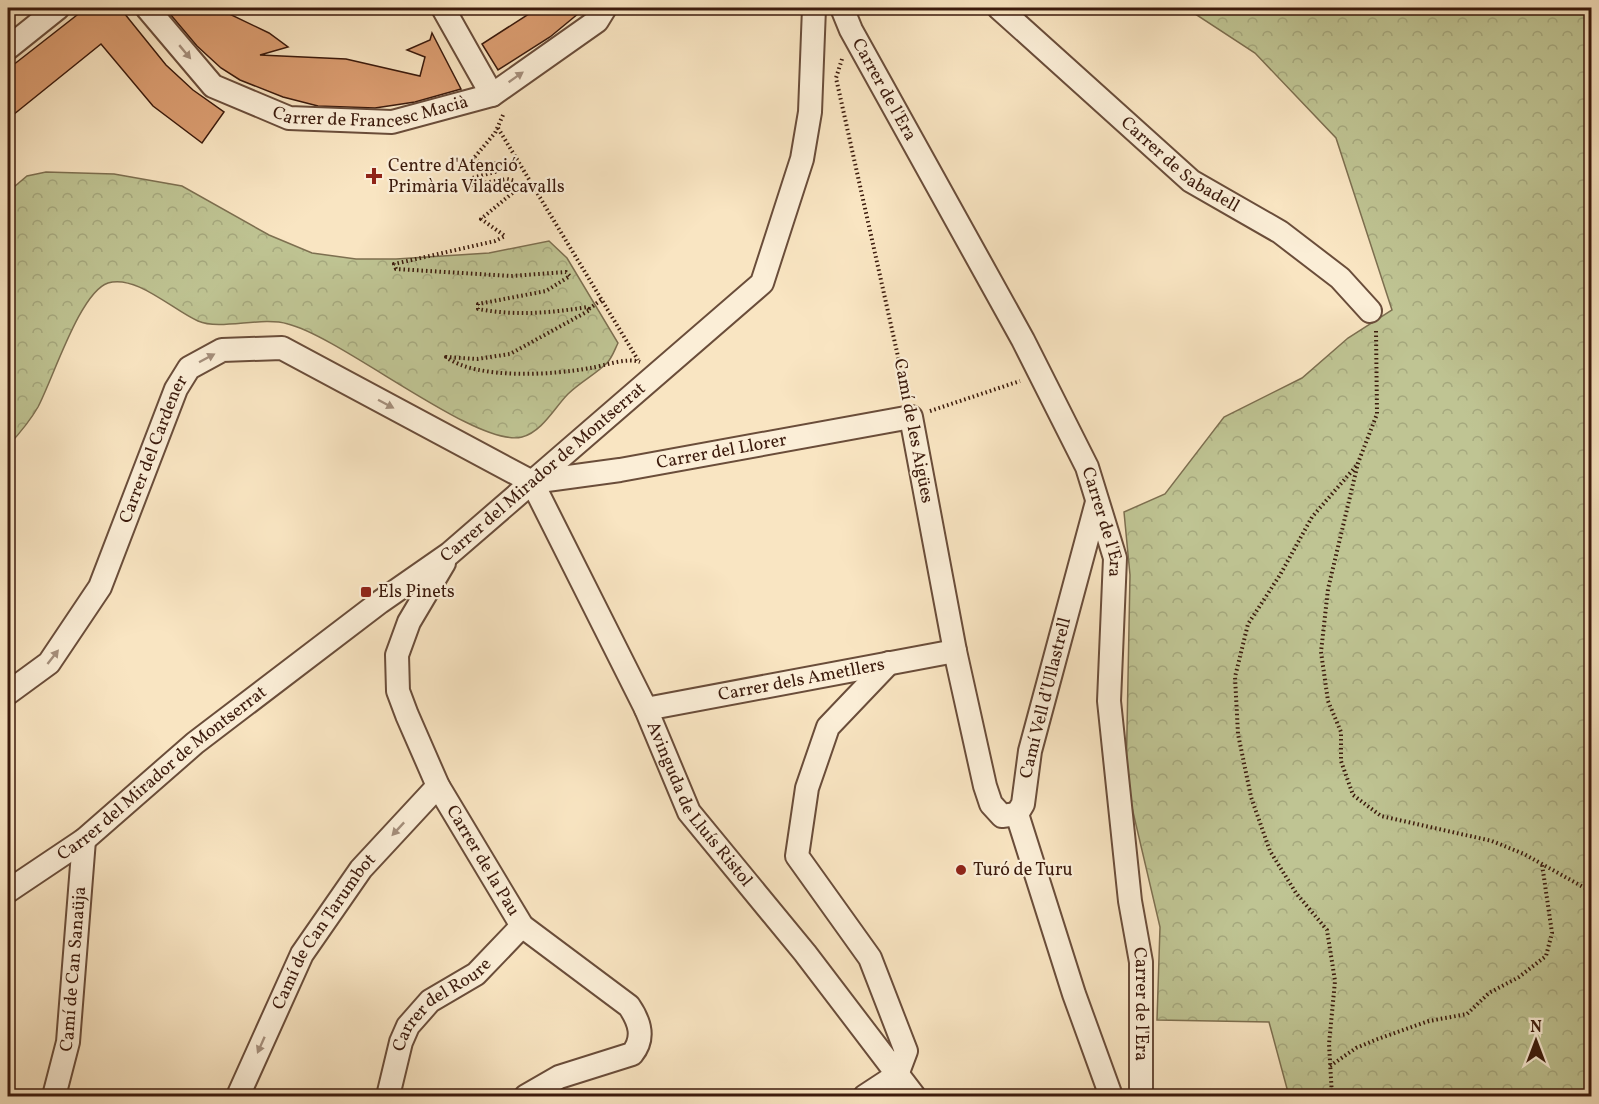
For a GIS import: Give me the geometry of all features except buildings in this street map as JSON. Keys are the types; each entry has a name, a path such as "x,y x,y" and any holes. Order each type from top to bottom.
{"street":[{"path":"8,48 58,8"},
{"name":"Carrer de Francesc Macià","path":"147,8 213,86 289,118 392,122 499,102 597,21 605,8"},
{"path":"443,8 499,102"},
{"name":"Carrer del Mirador de Montserrat","path":"8,891 84,840 195,743 380,602 449,554 762,283 801,159 810,112 814,8"},
{"name":"Carrer de l'Era","path":"842,8 851,30 1040,374 1087,467 1115,558 1109,701 1130,901 1141,962 1141,1096"},
{"name":"Carrer de Sabadell","path":"999,8 1191,181 1280,232 1340,278 1370,311"},
{"name":"Carrer del Cardener","path":"8,693 49,663 100,588 176,389 189,368 222,350 282,348 531,482"},
{"name":"Carrer del Llorer","path":"531,482 620,470 911,417"},
{"name":"Camí de les Aigües","path":"911,417 955,651 990,804 1002,816 1017,814"},
{"name":"Avinguda de Lluís Ristol","path":"531,482 646,709 689,813 805,953 914,1096"},
{"name":"Camí Vell d'Ullastrell","path":"1017,814 1023,804 1030,751 1097,502"},
{"name":"Carrer de la Pau","path":"449,554 401,639 396,672 398,691 407,715 438,786 522,926 629,1006 638,1019 640,1033 639,1046 632,1054 559,1077 526,1096"},
{"name":"Carrer dels Ametllers","path":"646,709 955,651"},
{"path":"865,1096 897,1075 906,1051 870,958 797,856 807,788 828,727 889,663"},
{"name":"Camí de Can Tarumbot","path":"236,1093 302,954 361,869 438,786"},
{"path":"1017,814 1074,994 1111,1096"},
{"name":"Camí de Can Sanaüja","path":"54,1096 68,1042 84,840"},
{"name":"Carrer del Roure","path":"388,1096 400,1042 408,1026 430,1001 476,974 522,926"}],"path":[{"name":"Camí de les Aigües","path":"851,30 836,78 911,417"},
{"path":"499,102 498,127 638,360 646,365"},
{"path":"498,127 473,159 482,164 502,163 495,172 472,178 472,185 507,179 516,181 516,190 481,219 505,236 495,241 394,264 396,269 511,276 566,272 569,277"},
{"path":"582,269 546,291 478,304 477,309 499,313 544,314 589,309"},
{"path":"601,300 549,335 510,354 477,359 446,357 457,365 494,373 577,370 638,360"},
{"path":"1370,311 1376,332 1377,414 1358,463 1328,589 1321,652 1328,701 1341,732 1341,761 1353,795 1381,816 1492,841 1542,864 1585,888 1592,896"},
{"path":"911,417 1040,374"},
{"path":"1332,1096 1329,1044 1335,981 1328,930 1296,893 1270,851 1251,797 1238,735 1235,677 1248,624 1281,575 1312,517 1358,463"},
{"path":"1330,1066 1356,1048 1375,1040 1429,1021 1467,1014 1489,993 1520,977 1546,956 1552,933 1542,864"}],"green space":[{"path":"1186,8 1591,8 1592,1083 1575,1096 1289,1096 1269,1022 1157,1020 1160,927 1126,782 1130,575 1124,512 1165,494 1224,417 1302,378 1348,338 1392,310 1336,138 1255,53"},
{"path":"46,172 114,174 182,186 269,235 312,253 356,259 396,259 489,253 549,241 567,258 618,343 607,363 568,394 536,430 522,437 502,436 443,410 312,333 277,322 207,324 188,316 142,288 119,282 108,283 87,302 68,338 38,407 8,446 8,192 27,176"}],"place":[{"name":"Centre d'Atenció Primària Viladecavalls","path":"374,176"},
{"name":"Els Pinets","path":"366,592"},
{"name":"Turó de Turu","path":"961,870"}]}
